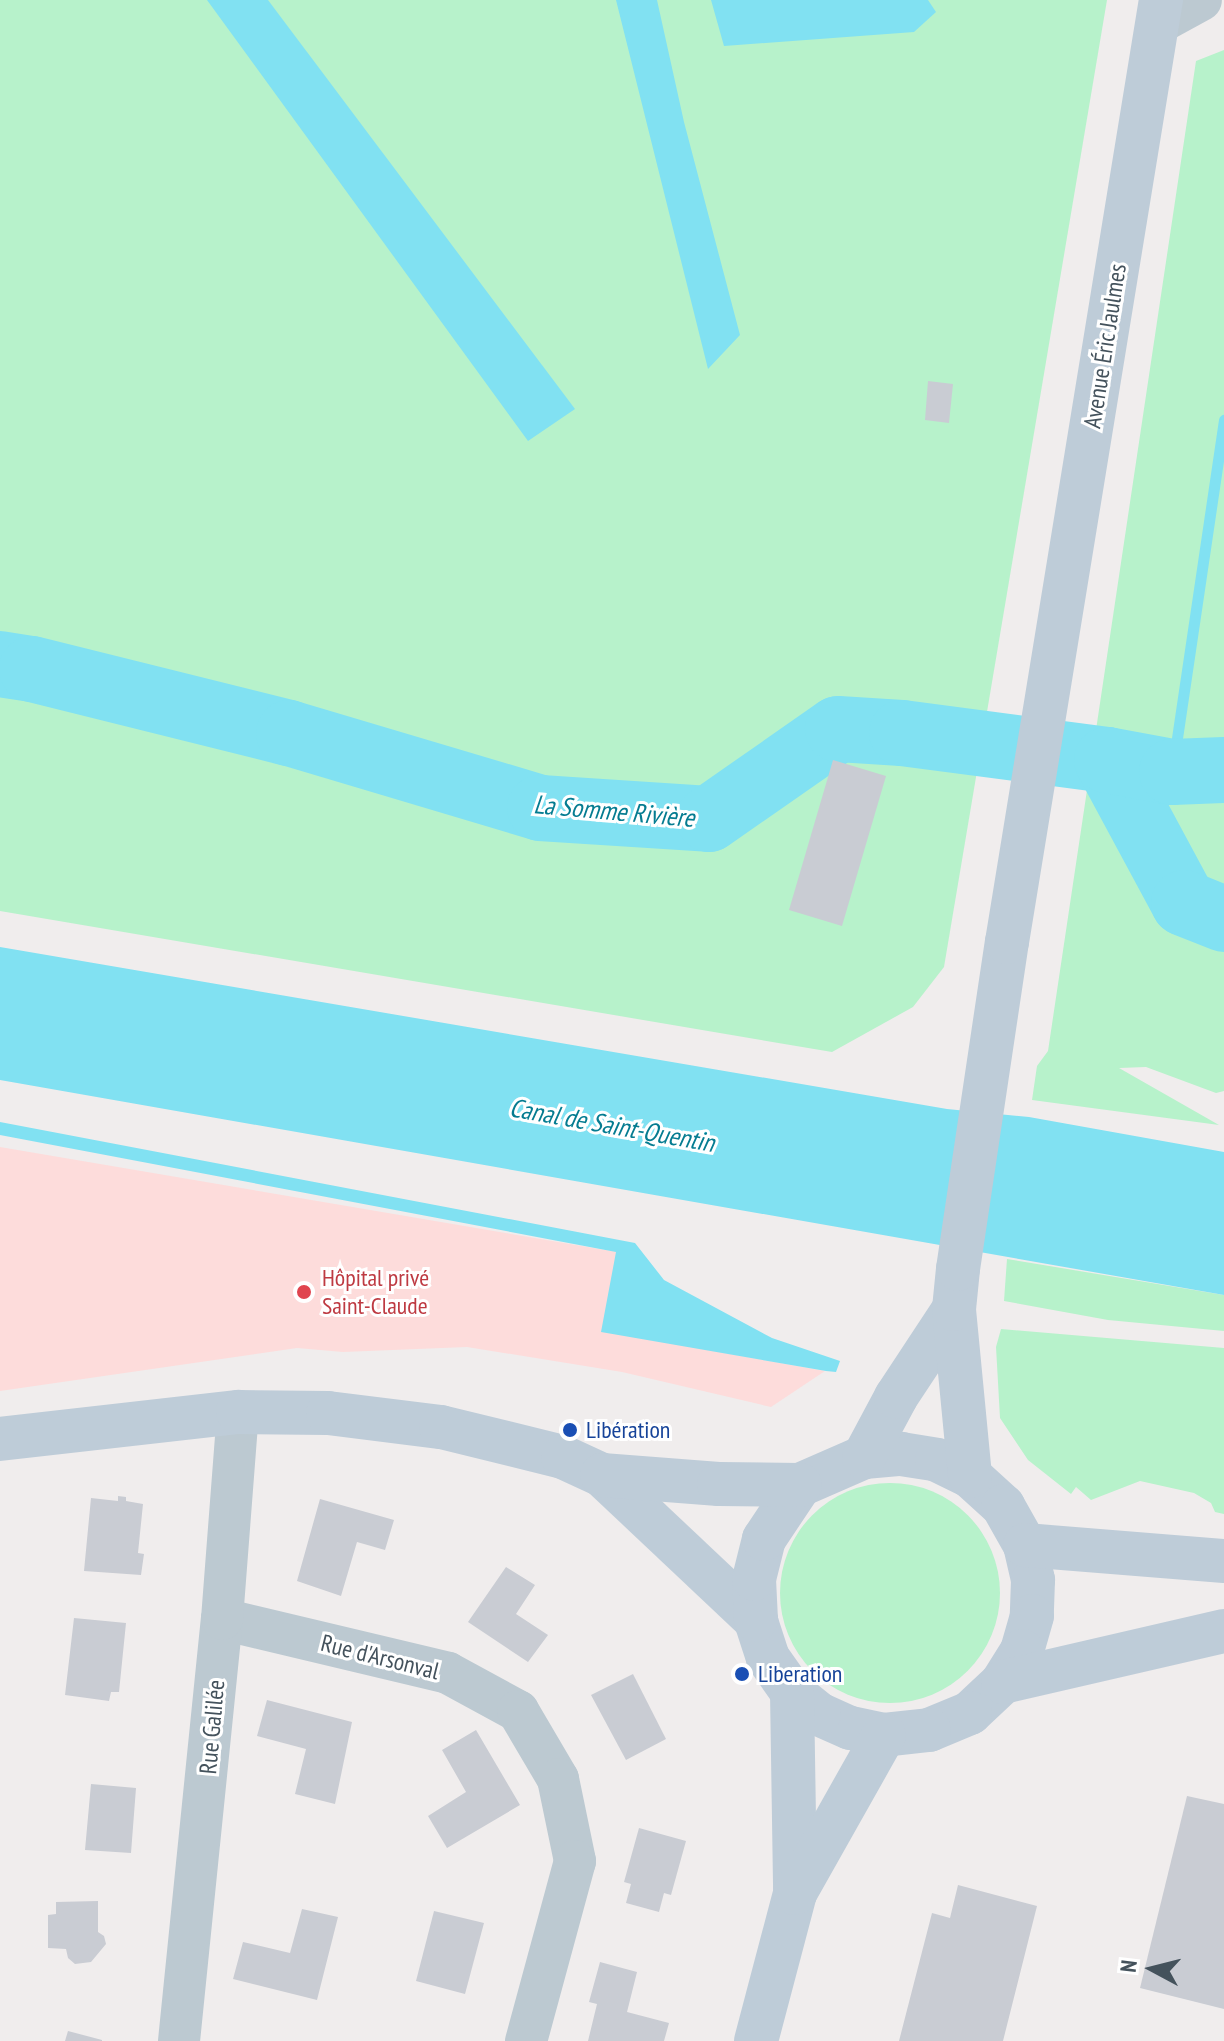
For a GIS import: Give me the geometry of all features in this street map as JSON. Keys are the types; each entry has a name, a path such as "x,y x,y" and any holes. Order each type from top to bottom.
{"main road":[{"name":"Avenue Éric Jaulmes","path":"956,1289 1036,767 1159,12"},
{"path":"864,1457 956,1289"},
{"path":"956,1289 970,1476"},
{"path":"0,1439 238,1412 328,1413 441,1427 563,1457 602,1475 690,1554 756,1620"},
{"path":"602,1475 719,1484 800,1485 864,1457 901,1454 937,1460 970,1476 1003,1506 1025,1545 1033,1580 1032,1616 1022,1651 1003,1682 970,1713 929,1730 884,1735 840,1724 819,1714 792,1692 768,1658 756,1620 754,1579 764,1539 800,1485"},
{"path":"1025,1545 1224,1561"},
{"path":"1003,1682 1222,1632"},
{"path":"792,1692 795,1893"},
{"path":"756,2041 795,1893 884,1735"}],"street":[{"path":"1159,12 1201,0"},
{"name":"Rue Galilée","path":"179,2041 222,1619 238,1412"},
{"name":"Rue d'Arsonval","path":"222,1619 448,1673 518,1711 558,1779 575,1861 526,2041"}],"shaded area":[{"name":"Hôpital privé Saint-Claude","path":"0,1147 617,1252 697,1348 825,1371 771,1407 622,1372 467,1347 343,1352 297,1348 0,1391"}],"green space":[{"path":"0,0 1107,0 944,967 913,1007 832,1052 0,911"},
{"path":"1224,50 1224,1091 1216,1093 1146,1067 1119,1068 1219,1125 1032,1100 1037,1066 1048,1051 1196,61"},
{"path":"1007,1259 1224,1295 1224,1331 1108,1320 1004,1301"},
{"path":"1001,1329 1224,1348 1224,1514 1215,1512 1211,1503 1194,1493 1140,1481 1091,1500 1076,1487 1071,1494 1028,1460 1000,1418 996,1347"},
{"path":"890,1483 932,1492 951,1502 967,1516 981,1532 991,1551 1000,1593 991,1635 981,1654 967,1670 951,1684 932,1694 890,1703 848,1694 829,1684 813,1670 799,1654 789,1635 780,1593 789,1551 799,1532 813,1516 829,1502 848,1492"}],"water":[{"path":"207,0 268,0 575,409 528,441"},
{"path":"616,0 657,0 684,122 740,335 708,369"},
{"path":"711,0 928,0 936,12 914,32 724,46"},
{"name":"Canal de Saint-Quentin","path":"0,947 947,1109 1029,1117 1224,1152 1224,1295 0,1080"},
{"path":"0,1122 635,1243 664,1280 772,1338 840,1361 836,1372 826,1371 601,1332 616,1252 0,1135"}],"building":[{"path":"928,381 953,384 949,423 925,420"},
{"path":"833,760 886,776 842,926 789,910"},
{"path":"118,1496 143,1504 138,1553 144,1554 141,1575 84,1571 91,1498 118,1501"},
{"path":"320,1499 394,1520 385,1550 357,1542 341,1596 297,1581"},
{"path":"506,1567 535,1585 516,1614 548,1635 528,1662 468,1622"},
{"path":"74,1618 126,1623 119,1692 111,1692 109,1701 65,1695"},
{"path":"633,1674 666,1739 626,1760 591,1695"},
{"path":"267,1700 352,1722 335,1804 295,1794 306,1749 257,1736"},
{"path":"476,1730 520,1805 447,1848 428,1816 466,1792 442,1750"},
{"path":"91,1784 136,1788 131,1853 85,1850"},
{"path":"1187,1796 1224,1804 1224,2009 1140,1988"},
{"path":"639,1828 686,1841 671,1895 664,1893 659,1912 626,1903 631,1884 624,1882"},
{"path":"958,1885 1037,1906 1003,2041 899,2041 932,1913 950,1918"},
{"path":"98,1901 98,1932 104,1936 106,1944 91,1962 75,1964 68,1958 66,1949 48,1948 48,1915 56,1914 56,1902"},
{"path":"302,1909 338,1917 317,2000 233,1979 243,1942 290,1953"},
{"path":"434,1911 484,1923 465,1994 416,1981"},
{"path":"600,1962 637,1972 627,2012 669,2023 664,2041 588,2041 597,2004 589,2002"},
{"path":"68,2031 102,2040 102,2041 65,2041"}],"waterway":[{"path":"1172,772 1224,420"},
{"name":"La Somme Rivière","path":"0,664 32,669 289,733 540,808 709,819 838,729 902,733 1107,760 1184,903 1224,919"},
{"path":"1107,760 1172,772 1224,770"}],"place":[{"name":"Hôpital privé Saint-Claude","path":"304,1292"},
{"name":"Libération","path":"570,1430"},
{"name":"Liberation","path":"742,1674"}]}
